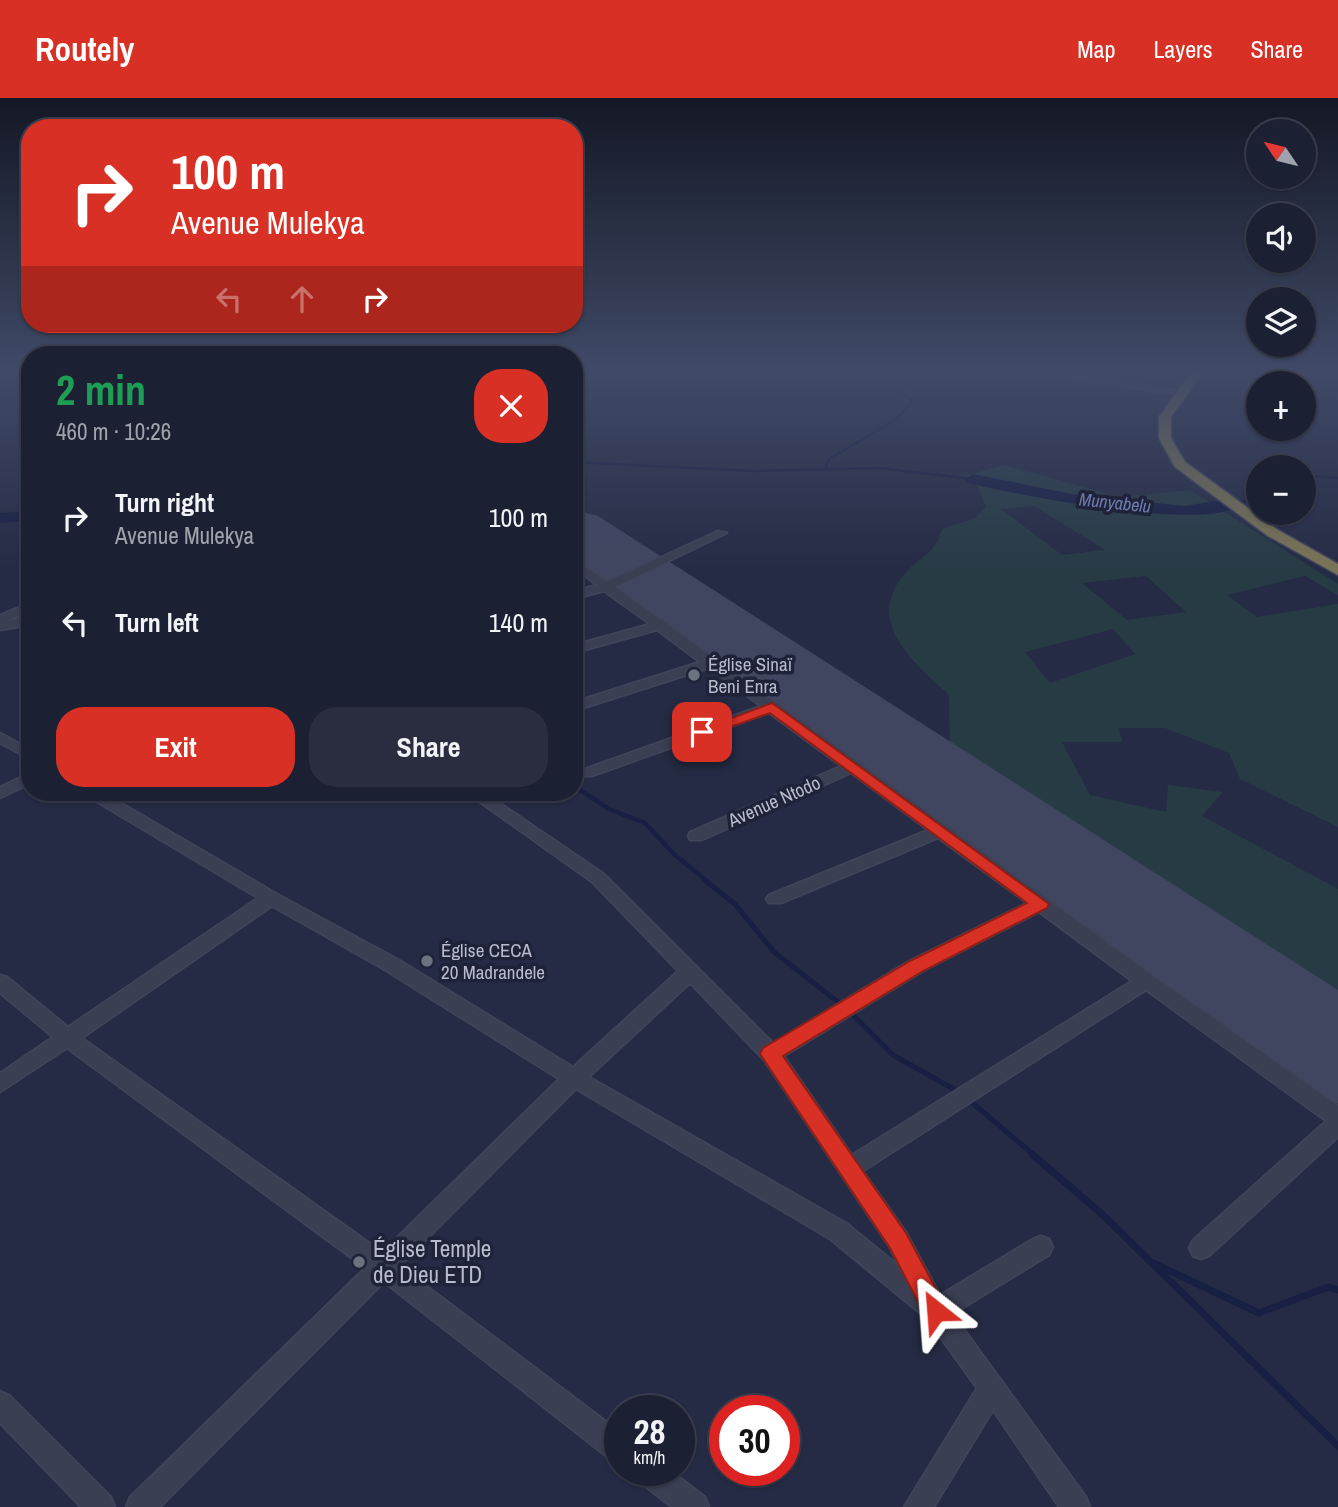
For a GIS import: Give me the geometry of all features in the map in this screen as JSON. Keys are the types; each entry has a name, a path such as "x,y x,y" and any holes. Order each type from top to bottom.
{"highway":[{"path":"1165,437 1180,464 1229,502 1273,533 1338,570"}],"street":[{"path":"583,592 607,586 722,533"},
{"path":"583,569 1338,1118"},
{"path":"0,619 21,611"},
{"path":"0,626 21,622"},
{"path":"583,647 661,625"},
{"path":"583,704 713,662"},
{"path":"587,772 772,707"},
{"path":"4,743 21,751"},
{"name":"Avenue Ntodo","path":"696,836 853,766"},
{"path":"0,793 21,782"},
{"path":"107,801 271,898 392,965 574,1077 838,1231 936,1311"},
{"path":"487,801 598,878 771,1054 898,1240 936,1311 1076,1507"},
{"path":"775,899 942,830"},
{"path":"0,1084 271,898"},
{"path":"771,1054 916,966 1041,904"},
{"path":"140,1507 574,1077 691,971"},
{"path":"850,1167 1146,981"},
{"path":"0,982 68,1038 383,1267 604,1437"},
{"path":"1201,1248 1338,1124"},
{"path":"936,1311 1041,1247"},
{"path":"918,1507 992,1387"},
{"path":"0,1404 101,1507"},
{"path":"668,1486 695,1507"}],"shaded area":[{"path":"1004,465 1120,497 1190,490 1338,584 1338,595 1305,576 1227,595 1257,617 1338,604 1338,827 1240,779 1229,753 1165,728 1119,728 1122,742 1062,742 1090,795 1166,812 1168,785 1223,792 1202,816 1338,889 1338,1003 950,751 949,695 907,654 891,623 889,606 895,588 908,570 932,548 942,529 975,518 986,507 978,487 964,476","holes":["1034,506 1104,549 1104,550 1062,555 1001,509","1146,576 1186,612 1127,620 1082,583","1113,629 1135,654 1050,683 1025,652"]},
{"path":"583,514 1338,1003 1338,1092 583,555"}],"waterway":[{"path":"825,469 829,459 867,437"},
{"path":"583,462 753,471 879,468 973,479"},
{"name":"Munyabelu","path":"1316,476 1338,478"},
{"name":"Munyabelu","path":"973,479 1072,499 1184,511 1234,503"},
{"name":"Munyabelu","path":"1242,502 1246,501"},
{"name":"Munyabelu","path":"1235,503 1242,502"},
{"name":"Munyabelu","path":"1242,502 1246,502"},
{"name":"Munyabelu","path":"0,518 21,517"},
{"path":"583,565 609,584"},
{"path":"744,680 1026,882"},
{"path":"583,792 609,809 645,823 675,855 708,882"},
{"path":"706,881 735,904 774,952 842,1005"},
{"path":"1024,881 1338,1106"},
{"path":"849,1011 893,1055 959,1092"},
{"path":"969,1100 1035,1156"},
{"path":"1033,1155 1103,1215 1338,1446"},
{"path":"1153,1263 1259,1313 1328,1287 1338,1290"}],"runway":[{"path":"583,536 1338,1054"}],"place":[{"name":"Église Sinaï Beni Enra","path":"694,675"},
{"name":"Église CECA 20 Madrandele","path":"427,961"},
{"name":"Église Temple de Dieu ETD","path":"359,1262"}],"route":[{"path":"702,732 772,707 1041,904 916,966 771,1054 898,1240 936,1311"}]}
